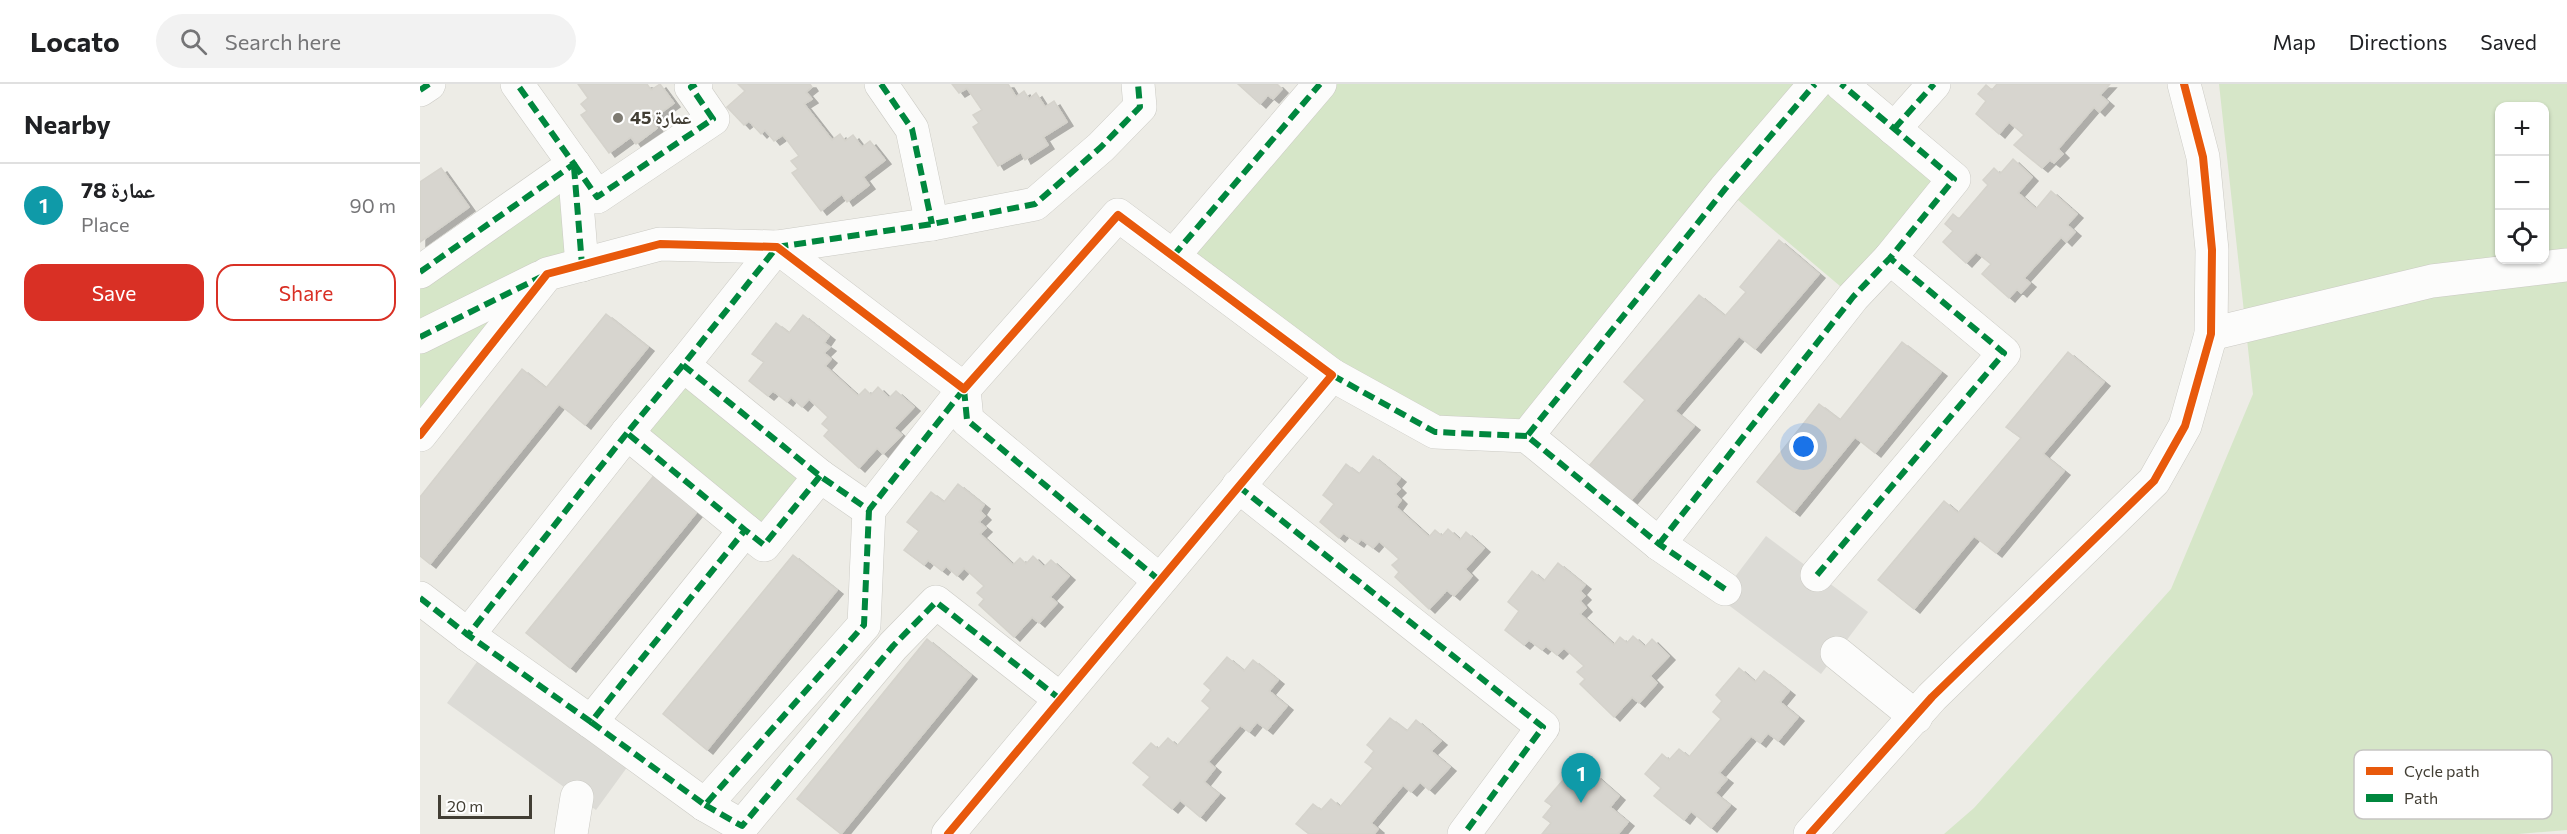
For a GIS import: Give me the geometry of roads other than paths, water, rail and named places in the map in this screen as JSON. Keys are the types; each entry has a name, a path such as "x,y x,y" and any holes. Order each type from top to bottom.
{"street":[{"path":"420,90 429,84"},
{"path":"517,84 597,197 713,119 692,85"},
{"path":"880,84 912,129 932,224"},
{"path":"420,337 547,274 660,244 777,247 932,224 1035,204 1101,147 1140,107 1138,84"},
{"path":"1173,256 1320,84"},
{"path":"1527,436 1725,189 1815,84"},
{"path":"1659,544 1852,297 1890,258 1954,179 1841,84"},
{"path":"1894,129 1934,84"},
{"path":"1810,834 1932,697 2154,481 2185,426 2211,334 2212,250 2203,157 2184,84"},
{"path":"574,164 582,265"},
{"path":"420,272 574,164"},
{"path":"705,805 864,625 869,510 963,389 1118,215 1332,375 1436,432 1527,436 1659,544 1725,589"},
{"path":"468,635 777,247"},
{"path":"777,247 963,389 967,420 1159,580"},
{"path":"1817,575 2004,353 1890,258"},
{"path":"2211,334 2432,281 2567,265"},
{"path":"420,435 547,274"},
{"path":"683,364 820,476 869,510"},
{"path":"948,834 1332,375"},
{"path":"627,433 764,545 820,476"},
{"path":"1238,486 1543,727 1464,834"},
{"path":"591,722 745,530"},
{"path":"420,598 705,805 742,826 893,646 936,602 1060,699"},
{"path":"1837,653 1916,717"},
{"path":"571,834 577,797"}],"place":[{"name":"عمارة 45","path":"618,118"},
{"name":"عمارة 78","path":"1581,803"}]}
